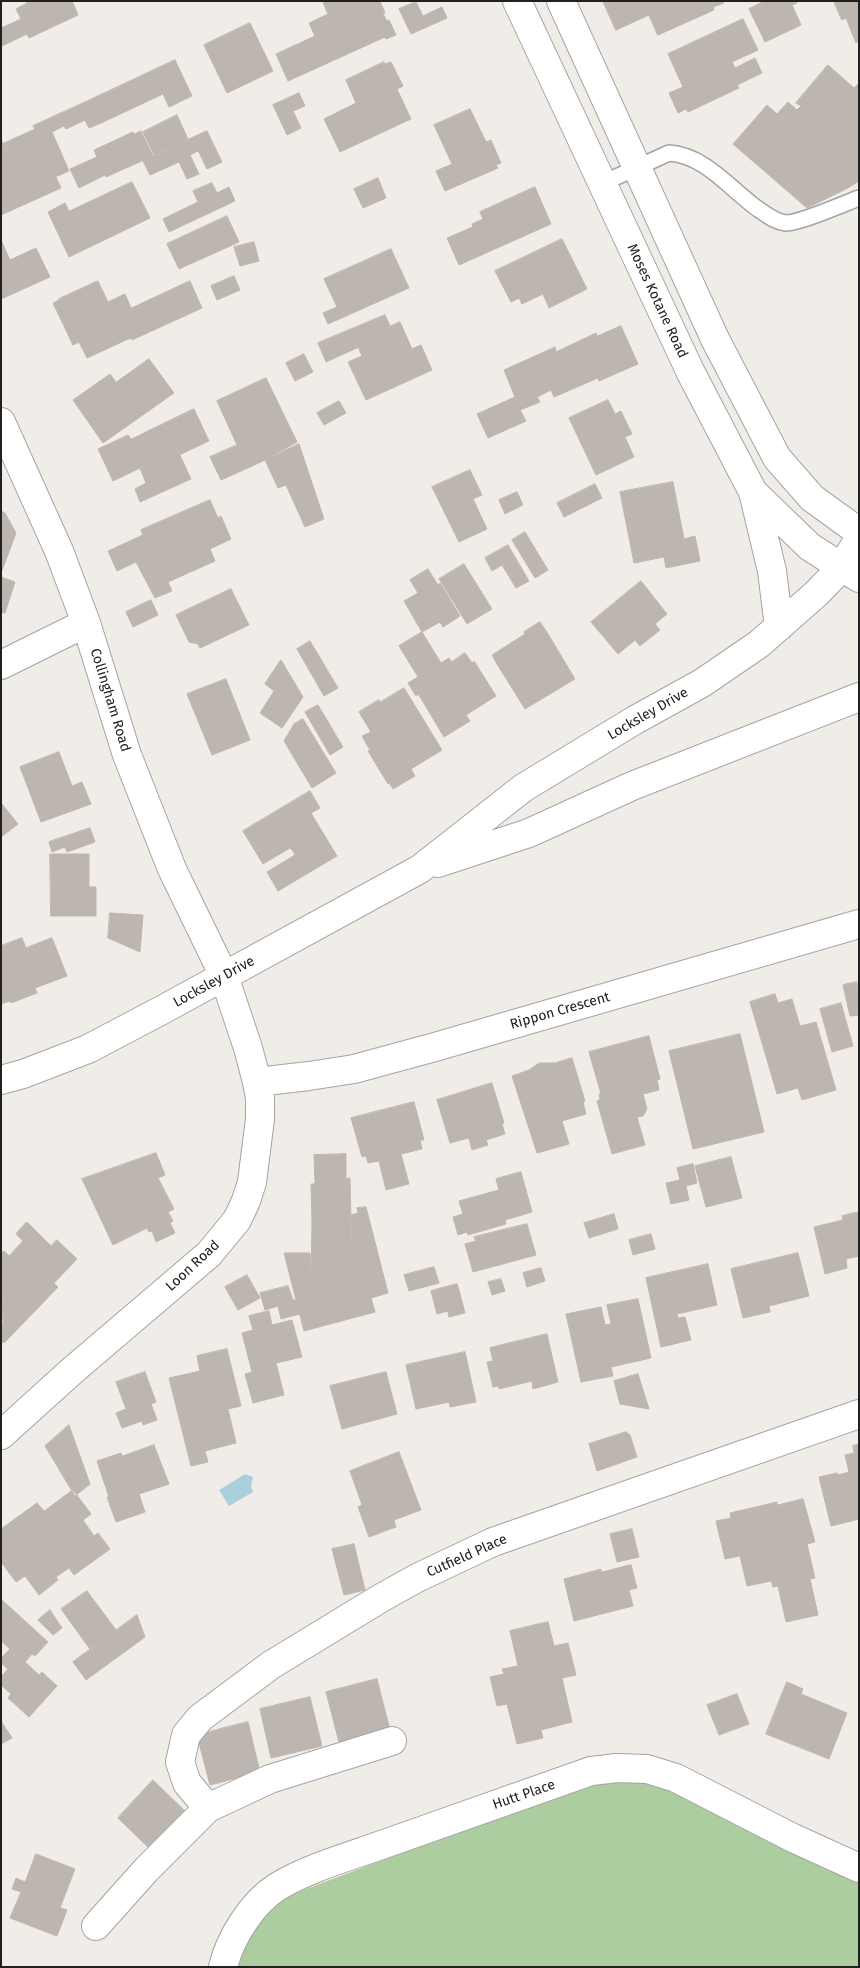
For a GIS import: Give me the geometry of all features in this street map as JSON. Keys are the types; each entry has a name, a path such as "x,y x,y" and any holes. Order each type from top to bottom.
{"street":[{"name":"Moses Kotane Road","path":"517,1 690,373 753,492 810,547 850,573"},
{"path":"561,1 715,339 777,458 812,498 859,532"},
{"name":"Collingham Road","path":"1,422 58,551 86,623 127,755 172,868 224,976"},
{"path":"753,492 772,571 779,627"},
{"name":"Locksley Drive","path":"1,1080 23,1074 88,1049 420,869 523,788 635,720 702,683 759,644 817,593 850,573 859,539"},
{"path":"1,665 86,623"},
{"name":"Locksley Drive","path":"420,869 529,834 632,786 859,697"},
{"name":"Rippon Crescent","path":"257,1082 354,1068 435,1047 859,924"},
{"name":"Loon Road","path":"1,1435 73,1370 209,1254 224,1237 240,1213 252,1182 260,1119 260,1098 248,1048 224,976"},
{"name":"Cutfield Place","path":"208,1808 187,1783 180,1762 186,1735 200,1718 271,1665 373,1603 417,1578 493,1542 859,1414"},
{"path":"96,1926 146,1870 208,1808 270,1779 392,1741"},
{"name":"Hutt Place","path":"223,1967 226,1954 242,1925 256,1906 277,1887 333,1862 591,1771 617,1768 647,1770 676,1778 793,1838 859,1868"}],"lane":[{"path":"603,183 669,153 692,158 772,219 786,223 800,220 859,198"}],"green space":[{"path":"608,1781 651,1783 681,1793 859,1878 859,1967 233,1967 264,1905 557,1794"}],"water":[{"path":"245,1474 253,1477 251,1486 253,1492 229,1506 219,1490"}],"building":[{"path":"26,1 72,1 78,15 29,38 27,34 2,46 1,28 21,19 16,9 27,3"},
{"path":"380,1 385,13 383,14 387,21 389,20 396,35 386,39 385,37 288,81 276,54 315,36 309,23 328,14 323,2"},
{"path":"603,1 643,1 649,15 616,30"},
{"path":"643,1 723,1 724,3 713,7 714,10 658,35"},
{"path":"765,1 796,1 797,3 792,5 801,25 765,42 749,9"},
{"path":"834,1 859,1 859,41 856,43 846,18 842,20"},
{"path":"416,2 423,16 442,7 447,18 411,34 399,9"},
{"path":"743,19 758,50 732,62 735,68 755,58 762,73 737,85 739,88 688,112 686,109 678,113 669,93 683,87 668,54"},
{"path":"250,23 273,71 227,93 204,45"},
{"path":"175,60 192,96 169,107 163,94 101,123 90,100"},
{"path":"384,62 385,64 391,62 403,86 397,89 411,119 340,152 324,119 356,103 346,80"},
{"path":"828,65 854,88 859,83 859,181 807,208 733,144 767,105 777,114 788,102 797,110 801,106 796,103"},
{"path":"299,93 305,106 293,111 301,128 287,135 273,105"},
{"path":"90,100 101,123 89,128 85,120 66,129 64,126 52,132 69,171 55,177 52,169 23,183 4,143 35,129 33,126"},
{"path":"470,109 486,142 491,140 501,163 496,165 498,168 445,191 436,171 452,164 434,125"},
{"path":"177,115 188,139 154,155 143,132"},
{"path":"141,131 153,156 106,177 105,175 79,188 70,169 97,157 94,150 133,132 134,134"},
{"path":"207,131 222,162 207,169 192,138"},
{"path":"192,138 198,151 190,155 199,174 187,179 179,162 150,175 143,161"},
{"path":"1,139 23,183 52,169 61,188 1,215"},
{"path":"378,178 386,198 363,208 354,189"},
{"path":"132,182 150,218 69,257 48,212 65,203 69,211"},
{"path":"212,183 217,193 229,187 235,201 169,232 163,219 198,202 193,191"},
{"path":"535,187 551,224 459,265 447,238 473,227 472,224 483,219 480,212"},
{"path":"227,216 239,242 179,269 167,244"},
{"path":"562,239 587,289 549,308 543,294 522,304 519,298 511,302 495,271"},
{"path":"1,240 10,260 36,248 50,277 1,299"},
{"path":"254,242 259,261 240,266 234,247"},
{"path":"391,249 409,288 328,324 323,313 337,307 324,279"},
{"path":"234,276 240,290 217,300 211,286"},
{"path":"98,281 126,340 87,358 79,342 73,345 53,303"},
{"path":"190,281 202,308 132,340 131,338 126,340 108,302 125,294 131,308"},
{"path":"385,315 390,326 356,342 359,347 326,362 318,343"},
{"path":"400,322 412,349 421,345 432,370 366,400 348,362 362,356 356,342"},
{"path":"621,326 638,364 599,381 598,378 554,397 551,390 537,397 540,402 520,410 526,421 488,438 477,414 515,397 504,370 555,347 556,352 596,333 597,336"},
{"path":"304,354 313,372 295,381 286,363"},
{"path":"149,359 174,393 103,443 73,400 110,374 116,382"},
{"path":"266,378 297,442 261,462 251,439 237,445 217,401"},
{"path":"608,400 615,414 621,411 632,434 625,437 634,457 596,475 569,418"},
{"path":"339,401 346,413 324,425 317,413"},
{"path":"194,409 209,441 179,455 165,423"},
{"path":"165,423 191,479 140,502 135,489 146,483 140,468 113,481 98,449 128,435 131,439"},
{"path":"251,439 261,462 221,480 210,457"},
{"path":"299,444 324,519 305,527 286,485 278,488 265,460"},
{"path":"470,470 482,495 473,499 487,529 459,542 432,487"},
{"path":"673,482 684,539 695,536 700,561 666,568 664,557 634,563 620,492"},
{"path":"595,484 602,498 564,517 557,503"},
{"path":"517,492 523,505 505,514 499,500"},
{"path":"210,500 218,518 221,516 231,539 210,549 215,561 168,582 172,591 155,598 136,562 117,571 108,551 143,535 141,530"},
{"path":"1,511 5,513 16,533 1,573"},
{"path":"525,532 548,570 535,578 512,540"},
{"path":"508,545 529,581 516,588 502,565 492,571 485,558"},
{"path":"464,564 492,609 467,624 439,579"},
{"path":"428,569 438,585 440,583 460,616 443,627 440,622 422,632 404,601 418,593 410,580"},
{"path":"1,577 15,582 5,613 1,612"},
{"path":"641,581 667,614 655,624 660,630 640,646 635,640 618,654 591,622"},
{"path":"231,589 249,625 200,648 198,644 189,642 176,615"},
{"path":"151,600 158,615 133,627 126,612"},
{"path":"540,622 548,634 497,664 492,655"},
{"path":"422,632 441,663 449,658 458,671 416,696 408,683 418,677 399,646"},
{"path":"548,634 575,679 525,709 497,664"},
{"path":"310,641 338,688 324,696 297,649"},
{"path":"465,653 472,663 474,661 496,696 466,715 470,721 444,737 419,695 458,671 452,662"},
{"path":"281,660 303,697 282,728 260,713 274,691 265,684"},
{"path":"226,679 250,740 212,755 187,694"},
{"path":"404,688 442,750 411,769 415,776 393,789 368,751 370,750 366,743 387,730 391,736 398,732 381,702"},
{"path":"379,700 398,732 391,736 387,730 366,743 362,736 371,732 359,712"},
{"path":"318,705 343,747 330,755 305,712"},
{"path":"303,719 336,773 312,788 284,741 294,724"},
{"path":"59,752 72,786 82,782 91,804 41,822 20,767"},
{"path":"310,791 320,808 311,813 323,833 293,851 290,848 263,864 243,831"},
{"path":"1,805 18,824 1,837"},
{"path":"90,828 95,842 67,852 65,847 52,852 49,842"},
{"path":"323,833 337,856 278,891 267,872 295,855 293,851"},
{"path":"50,854 89,854 89,887 96,887 96,916 51,916"},
{"path":"110,913 143,915 140,952 108,938"},
{"path":"22,938 26,948 1,958 1,946"},
{"path":"52,938 67,976 35,988 37,993 11,1003 1,979 1,958"},
{"path":"1,979 10,1001 1,1004"},
{"path":"857,982 859,1015 850,1016 843,985"},
{"path":"775,994 778,1003 792,999 800,1026 816,1022 836,1090 802,1100 798,1088 777,1094 750,1002"},
{"path":"841,1003 853,1046 832,1052 820,1009"},
{"path":"740,1034 764,1132 693,1149 669,1051"},
{"path":"649,1036 660,1079 657,1080 659,1090 643,1094 647,1109 643,1116 637,1117 645,1145 612,1154 597,1101 600,1100 599,1094 601,1094 589,1052"},
{"path":"572,1058 585,1101 583,1102 586,1114 562,1121 569,1144 537,1153 512,1076 529,1070 539,1063 555,1063"},
{"path":"492,1083 504,1123 502,1124 505,1134 486,1140 488,1145 472,1150 469,1138 450,1143 437,1100"},
{"path":"414,1102 424,1140 420,1140 422,1149 401,1154 409,1184 386,1190 379,1161 368,1163 366,1156 362,1157 351,1118"},
{"path":"156,1153 165,1175 158,1178 174,1209 168,1212 173,1221 170,1223 175,1233 156,1242 152,1231 149,1232 147,1228 113,1245 82,1179"},
{"path":"346,1154 346,1179 350,1178 351,1220 312,1221 311,1184 315,1184 314,1155"},
{"path":"731,1157 742,1198 706,1207 695,1166"},
{"path":"693,1164 697,1183 686,1186 689,1200 671,1204 666,1183 680,1180 677,1168"},
{"path":"521,1172 532,1212 505,1220 506,1224 468,1235 467,1232 458,1235 453,1217 463,1214 459,1201 499,1190 496,1179"},
{"path":"366,1207 388,1293 371,1298 375,1312 304,1331 284,1253 310,1253 311,1281 352,1280 350,1215 358,1213 357,1208"},
{"path":"859,1212 859,1256 846,1259 847,1268 825,1274 814,1227 843,1220 842,1216"},
{"path":"614,1214 618,1229 589,1238 584,1223"},
{"path":"351,1220 352,1280 311,1281 312,1221"},
{"path":"27,1222 54,1249 48,1255 53,1260 45,1270 50,1275 48,1278 58,1287 36,1310 26,1300 3,1325 1,1253 4,1251 9,1256 23,1241 16,1234"},
{"path":"527,1224 536,1255 473,1272 465,1244 476,1241 474,1237"},
{"path":"651,1234 655,1249 633,1255 629,1240"},
{"path":"57,1240 77,1259 54,1283 48,1278 50,1275 45,1270 53,1260 48,1255 54,1249 51,1246"},
{"path":"798,1253 809,1296 769,1306 770,1312 743,1318 731,1269"},
{"path":"708,1264 717,1305 677,1314 678,1318 685,1317 691,1340 661,1347 646,1278"},
{"path":"434,1267 439,1283 409,1291 404,1275"},
{"path":"541,1268 545,1281 527,1287 523,1273"},
{"path":"247,1275 260,1298 238,1310 225,1287"},
{"path":"501,1279 505,1291 492,1295 488,1282"},
{"path":"457,1284 459,1290 444,1295 448,1311 437,1314 431,1291"},
{"path":"288,1286 293,1300 296,1300 300,1314 281,1319 278,1306 265,1310 260,1293"},
{"path":"459,1290 465,1313 449,1317 444,1295"},
{"path":"638,1299 651,1358 611,1367 613,1376 581,1382 566,1314 601,1307 605,1325 611,1324 607,1305"},
{"path":"26,1300 36,1310 4,1343 1,1341 1,1324 3,1325"},
{"path":"269,1311 272,1325 292,1320 302,1357 276,1363 284,1395 253,1403 245,1374 252,1372 242,1333 253,1330 249,1316"},
{"path":"547,1334 558,1382 533,1389 532,1381 499,1389 499,1386 493,1387 487,1362 493,1361 490,1348"},
{"path":"227,1349 241,1406 228,1409 236,1443 205,1451 208,1462 191,1466 169,1378 200,1371 197,1356"},
{"path":"465,1352 476,1402 450,1407 449,1402 416,1409 406,1365"},
{"path":"145,1372 156,1402 151,1404 157,1420 143,1425 142,1421 122,1428 116,1413 126,1409 116,1382"},
{"path":"386,1372 397,1414 342,1429 330,1386"},
{"path":"638,1374 649,1409 620,1404 614,1381"},
{"path":"69,1425 90,1484 75,1496 45,1446"},
{"path":"626,1432 630,1435 637,1457 597,1471 589,1444"},
{"path":"859,1444 859,1519 831,1526 819,1477 849,1472 845,1455 854,1453 853,1446"},
{"path":"154,1445 169,1484 139,1494 145,1512 116,1522 97,1461 121,1453 122,1456"},
{"path":"399,1452 421,1510 394,1520 396,1527 369,1537 358,1507 362,1505 350,1471"},
{"path":"73,1490 91,1514 83,1520 94,1536 98,1533 110,1549 74,1575 69,1568 56,1577 58,1580 39,1595 25,1576 16,1582 1,1562 1,1529 37,1503 44,1511"},
{"path":"803,1499 815,1542 807,1544 815,1578 810,1579 818,1615 786,1622 778,1586 773,1587 764,1551 725,1559 716,1521 731,1518 730,1513 777,1502 777,1505"},
{"path":"632,1529 639,1557 617,1562 610,1534"},
{"path":"354,1544 365,1590 344,1595 332,1549"},
{"path":"764,1551 771,1581 747,1586 740,1556"},
{"path":"631,1565 637,1588 629,1590 633,1606 574,1621 564,1579 601,1569 601,1572"},
{"path":"87,1591 116,1630 90,1649 61,1609"},
{"path":"2,1600 48,1642 35,1656 32,1654 25,1662 39,1675 42,1672 57,1686 29,1717 8,1698 11,1694 1,1685 1,1677 8,1669 1,1663 1,1658 10,1649 1,1641"},
{"path":"50,1610 62,1628 53,1635 38,1620"},
{"path":"137,1615 145,1637 86,1680 73,1662"},
{"path":"548,1622 554,1646 568,1643 576,1675 562,1678 572,1722 541,1730 543,1738 517,1744 507,1704 497,1706 490,1677 504,1674 502,1669 518,1666 510,1631"},
{"path":"377,1679 390,1730 339,1742 326,1692"},
{"path":"787,1682 803,1689 801,1694 847,1713 829,1759 766,1734"},
{"path":"737,1694 749,1724 719,1735 707,1705"},
{"path":"310,1697 322,1746 271,1758 260,1709"},
{"path":"1,1721 12,1738 1,1744"},
{"path":"248,1722 260,1772 210,1785 197,1735"},
{"path":"153,1780 190,1816 154,1853 118,1818"},
{"path":"36,1854 75,1869 60,1908 67,1910 57,1936 10,1918 21,1892 12,1889 16,1878 25,1882"}]}
